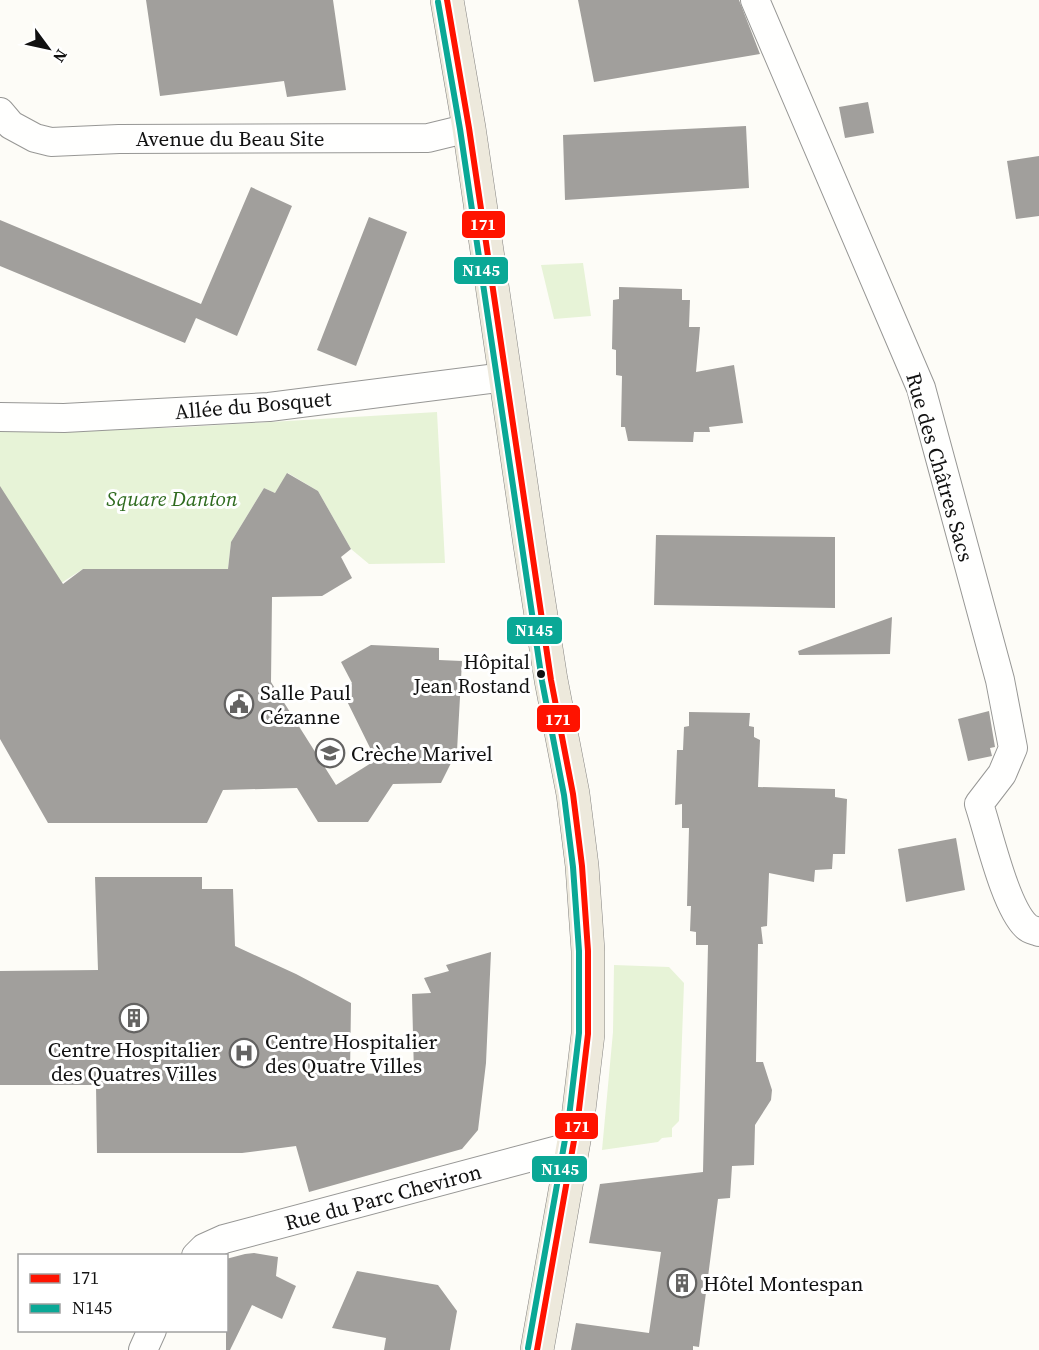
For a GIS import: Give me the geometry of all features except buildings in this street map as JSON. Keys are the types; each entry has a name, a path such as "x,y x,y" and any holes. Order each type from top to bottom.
{"main road":[{"path":"447,0 469,128 551,680 573,794 582,866 588,951 588,1034 573,1146 537,1350"}],"street":[{"name":"Rue des Châtres Sacs","path":"755,0 921,388 1000,680 1013,748 1002,774 979,804 1008,896 1017,916 1028,929 1039,932"},
{"name":"Avenue du Beau Site","path":"0,112 11,125 35,138 51,142 131,138 428,138 469,128"},
{"name":"Allée du Bosquet","path":"0,417 64,418 269,407 505,377"},
{"name":"Rue du Parc Cheviron","path":"198,1254 204,1248 224,1239 573,1146"},
{"path":"143,1350 151,1332"}],"green space":[{"path":"583,263 591,316 554,319 541,265"},
{"name":"Square Danton","path":"437,412 445,563 369,564 351,549 318,491 288,473 275,493 264,488 231,542 228,569 83,569 55,587 0,500 0,429 170,428"},
{"path":"614,965 669,967 684,983 679,1121 672,1128 672,1137 662,1138 658,1142 602,1150 613,1032"}],"transit line":[{"name":"171","path":"447,0 469,128 551,680 573,794 582,866 588,951 588,1034 578,1118 537,1350"},
{"name":"N145","path":"438,2 460,129 542,681 564,795 573,867 579,951 579,1033 569,1117 528,1348"}],"place":[{"name":"Hôpital Jean Rostand","path":"541,674"},
{"name":"Salle Paul Cézanne","path":"239,704"},
{"name":"Crèche Marivel","path":"330,753"},
{"name":"Centre Hospitalier des Quatres Villes","path":"134,1018"},
{"name":"Centre Hospitalier des Quatre Villes","path":"244,1053"},
{"name":"Hôtel Montespan","path":"682,1283"}]}
